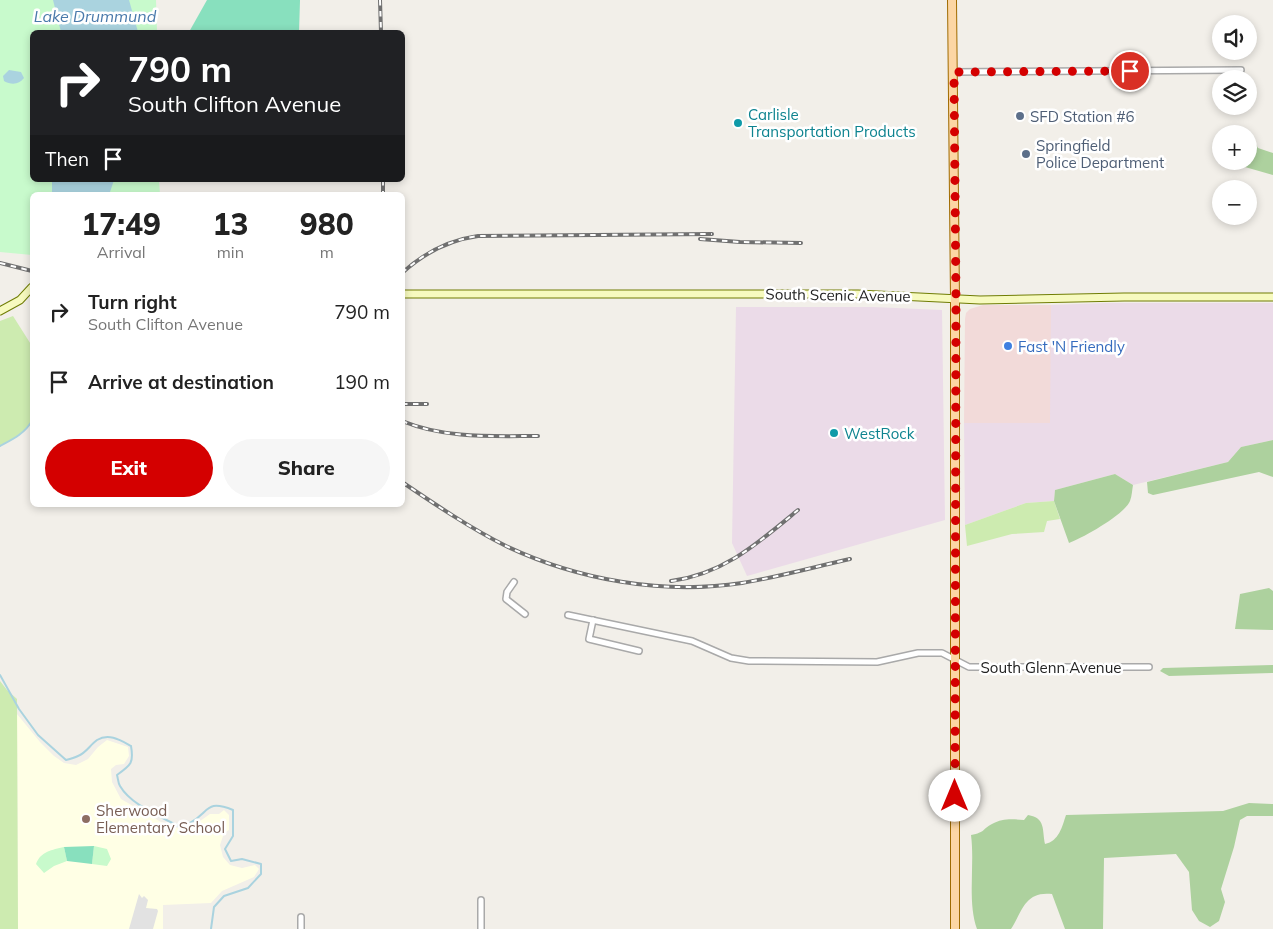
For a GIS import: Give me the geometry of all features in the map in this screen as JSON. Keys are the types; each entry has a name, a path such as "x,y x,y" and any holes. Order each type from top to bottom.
{"main road":[{"path":"952,0 956,299 955,929"},
{"path":"0,311 20,300 30,289"},
{"name":"South Scenic Avenue","path":"405,294 747,292 1021,300 1124,297 1273,297"}],"street":[{"path":"954,72 1212,70"},
{"path":"514,582 507,592 506,599 525,614"},
{"name":"South Glenn Avenue","path":"568,615 692,641 731,658 749,661 877,662 918,653 942,653 969,667 1149,667"},
{"path":"593,620 588,640 639,650"},
{"path":"481,900 481,929"},
{"path":"301,918 301,929"}],"shaded area":[{"path":"1106,303 1273,303 1273,440 1241,447 1228,462 1133,485 1115,474 1055,490 1054,501 1026,503 965,525 964,423 1050,423 1051,305"},
{"path":"983,305 1051,305 1051,423 964,423 965,319 966,313 970,309"},
{"path":"736,307 873,307 942,310 945,520 747,576 732,543"},
{"name":"Sherwood Elementary School","path":"17,714 40,742 64,763 76,765 88,759 107,740 128,747 129,756 124,764 116,765 111,769 112,782 121,799 161,822 186,831 210,814 219,814 224,810 229,815 229,830 224,833 220,845 223,857 230,865 242,868 255,865 259,869 254,877 222,891 211,903 163,905 163,929 18,929"},
{"path":"139,894 142,898 144,896 148,900 146,908 157,909 158,911 153,929 129,929"}],"green space":[{"path":"0,0 156,0 157,30 30,30 30,182 159,182 160,192 30,192 30,255 0,252"},
{"path":"207,0 300,0 299,30 190,30"},
{"path":"1257,146 1273,153 1273,175 1256,170"},
{"path":"13,316 30,343 30,424 22,433 0,446 0,321"},
{"path":"1273,440 1273,477 1259,472 1153,495 1148,493 1147,482 1228,462 1241,447"},
{"path":"1115,474 1133,485 1131,499 1127,506 1103,525 1069,543 1054,501 1055,490"},
{"path":"1054,501 1060,519 1047,521 1044,532 1012,534 967,546 965,525 1026,503"},
{"path":"1269,588 1273,591 1273,630 1235,629 1240,594"},
{"path":"1273,665 1273,673 1169,676 1160,671 1163,668"},
{"path":"0,681 17,699 18,929 0,929"},
{"path":"1249,803 1273,804 1273,816 1247,816 1240,820 1221,889 1225,902 1219,921 1210,927 1199,921 1192,910 1189,872 1176,854 1104,858 1103,929 1065,929 1052,894 1043,894 1030,899 1026,903 1011,929 977,929 972,907 971,835 981,832 996,822 1008,819 1024,820 1028,815 1034,817 1042,825 1045,844 1057,837 1066,815 1223,811"},
{"path":"94,846 107,849 111,859 107,866 92,864"},
{"path":"94,846 92,864 67,861 64,847"},
{"path":"64,847 67,861 54,866 44,873 36,864 41,856 47,852"}],"water":[{"name":"Lake Drummund","path":"53,0 129,0 137,30 60,30"},
{"path":"9,70 21,72 24,78 15,84 4,81 3,76"},
{"path":"52,182 113,182 110,192 52,192"}],"waterway":[{"path":"0,446 22,433 30,424"},
{"path":"0,675 19,709 38,735 66,760 81,755 101,738 114,738 131,746 132,760 117,775 118,782 131,799 146,809 178,826 190,823 212,806 233,810 233,836 225,849 231,861 242,859 261,864 261,874 248,888 224,896 214,907 211,929"}],"railway":[{"path":"380,0 381,30"},
{"path":"383,182 383,192"},
{"path":"405,271 437,248 478,236 712,234"},
{"path":"700,239 801,243"},
{"path":"0,263 30,270"},
{"path":"405,404 427,404"},
{"path":"405,422 452,434 538,436"},
{"path":"405,484 466,524 506,546 562,568 621,582 682,587 742,583 850,559"},
{"path":"671,581 708,572 724,564 754,545 798,510"}],"place":[{"name":"SFD Station #6","path":"1020,116"},
{"name":"Carlisle Transportation Products","path":"738,123"},
{"name":"Springfield Police Department","path":"1026,154"},
{"name":"Fast 'N Friendly","path":"1008,346"},
{"name":"WestRock","path":"834,433"},
{"name":"Sherwood Elementary School","path":"86,819"}],"route":[{"path":"955,796 956,299 954,72 1130,71"}]}
